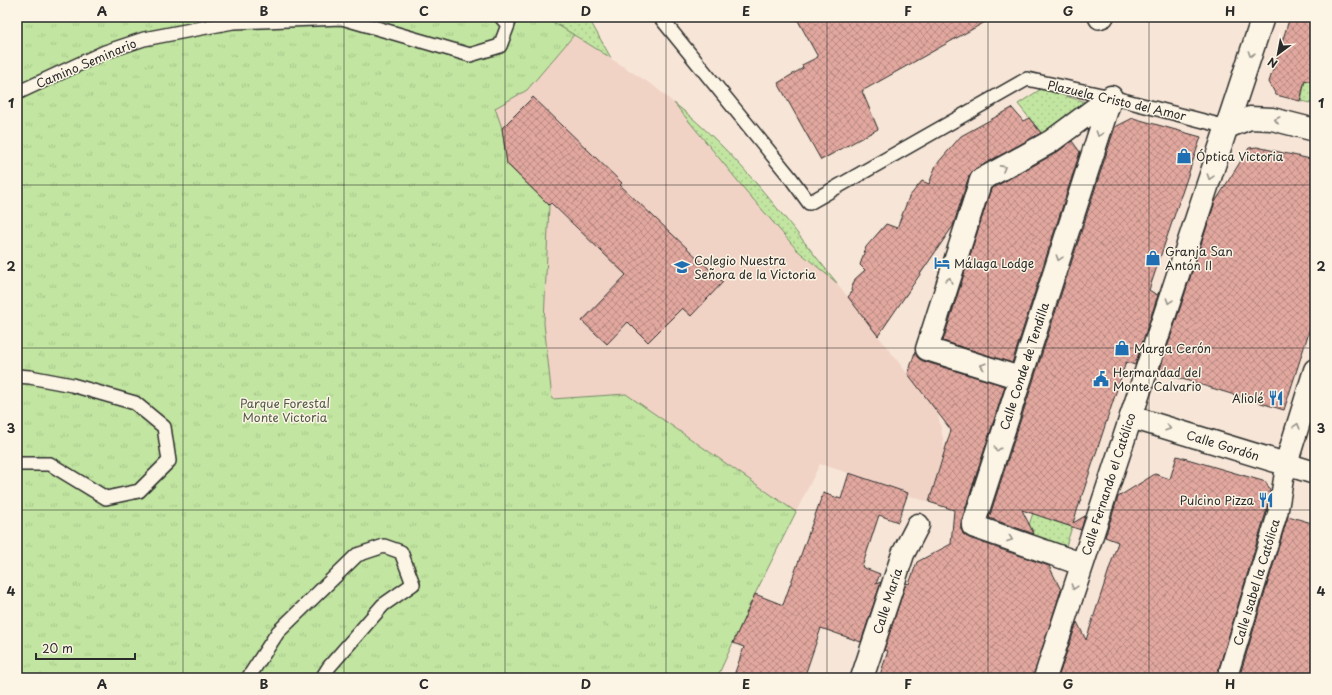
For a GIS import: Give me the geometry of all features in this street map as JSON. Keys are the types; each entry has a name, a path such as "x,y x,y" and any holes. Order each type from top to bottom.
{"street":[{"path":"1098,17 1099,19 1104,17"},
{"name":"Calle Fernando el Católico","path":"1045,678 1081,564 1263,17"},
{"path":"1020,378 927,349 981,180 1050,142 1111,97"},
{"name":"Calle Conde de Tendilla","path":"1081,564 973,526 1111,97"},
{"path":"1227,127 1250,118 1272,119 1315,130"},
{"name":"Calle Isabel la Católica","path":"1227,678 1278,512 1286,464 1315,370"},
{"name":"Calle Gordón","path":"1131,417 1315,473"},
{"name":"Calle María","path":"862,678 903,554 918,525"}],"lane":[{"name":"Camino Seminario","path":"17,93 106,52 144,38 233,22 342,18 470,55 500,46 508,25 501,17"},
{"name":"Plazuela Cristo del Amor","path":"660,17 790,177 809,203 1027,79 1111,97 1227,127"},
{"path":"17,376 72,385 135,403 164,427 170,461 139,491 106,498 50,464 17,464"},
{"path":"248,678 278,632 357,555 384,546 401,552 413,584 383,605 322,678"}],"shaded area":[{"name":"Colegio Nuestra Señora de la Victoria","path":"574,35 654,86 674,103 746,191 797,250 837,283 932,405 938,414 945,458 942,458 928,502 907,495 907,492 820,464 796,512 626,394 552,399 544,323 549,205 507,164 495,108 527,90"}],"green space":[{"name":"Parque Forestal Monte Victoria","path":"17,17 545,17 574,35 527,90 495,108 502,128 507,164 549,205 544,323 552,399 626,394 796,512 755,594 717,678 17,678"},
{"path":"545,17 588,17 611,58"},
{"path":"1315,74 1315,104 1301,101 1305,80 1312,82"},
{"path":"1041,89 1086,102 1043,135 1018,104"},
{"path":"674,103 719,143 740,165 837,283 797,250 746,191"},
{"path":"1039,495 1059,503 1053,521 1072,527 1066,546 1026,534"}],"building":[{"path":"796,17 994,17 862,91 878,129 821,160 778,83 803,68 802,65 818,57"},
{"path":"1290,17 1315,17 1315,83 1305,80 1300,101 1276,95 1269,82"},
{"path":"533,97 622,183 620,185 723,282 691,316 682,308 648,342 628,322 607,344 582,321 626,275 551,203 549,205 507,164 502,128"},
{"path":"1012,108 1023,121 1029,118 1041,133 975,169 969,176 953,226 878,336 848,297 852,292 851,290 855,279 865,270 860,265 866,247 886,224 897,228 909,197 922,181 929,184 936,165 961,136"},
{"path":"1133,118 1201,137 1149,290 1157,295 1159,292 1135,365 1126,362 1073,523 1085,516 1081,530 1022,510 1034,534 989,518 1115,127"},
{"path":"1072,141 1080,152 1012,363 943,341 991,189 1056,153"},
{"path":"1257,147 1315,160 1315,313 1284,410 1159,372 1215,202 1249,148"},
{"path":"915,352 918,358 923,361 1005,386 961,522 961,528 963,534 969,538 1049,566 1061,590 1033,678 879,678 888,651 884,650 906,583 909,584 917,562 951,544 954,510 929,502 951,430 908,374"},
{"path":"1177,456 1266,482 1270,491 1267,509 1216,678 1058,678 1077,622 1086,640 1118,542 1105,537 1118,497 1155,474 1170,479"},
{"path":"849,473 908,493 898,522 879,515 862,567 880,574 876,584 881,582 861,642 821,628 804,678 733,678 744,647 733,643 755,594 783,605 823,493 841,499"},
{"path":"1288,516 1315,524 1315,678 1239,678"}],"place":[{"name":"Óptica Victoria","path":"1184,156"},
{"name":"Granja San Antón II","path":"1153,258"},
{"name":"Málaga Lodge","path":"942,263"},
{"name":"Colegio Nuestra Señora de la Victoria","path":"682,267"},
{"name":"Marga Cerón","path":"1122,348"},
{"name":"Hermandad del Monte Calvario","path":"1101,379"},
{"name":"Aliolé","path":"1276,398"},
{"name":"Pulcino Pizza","path":"1266,500"}]}
